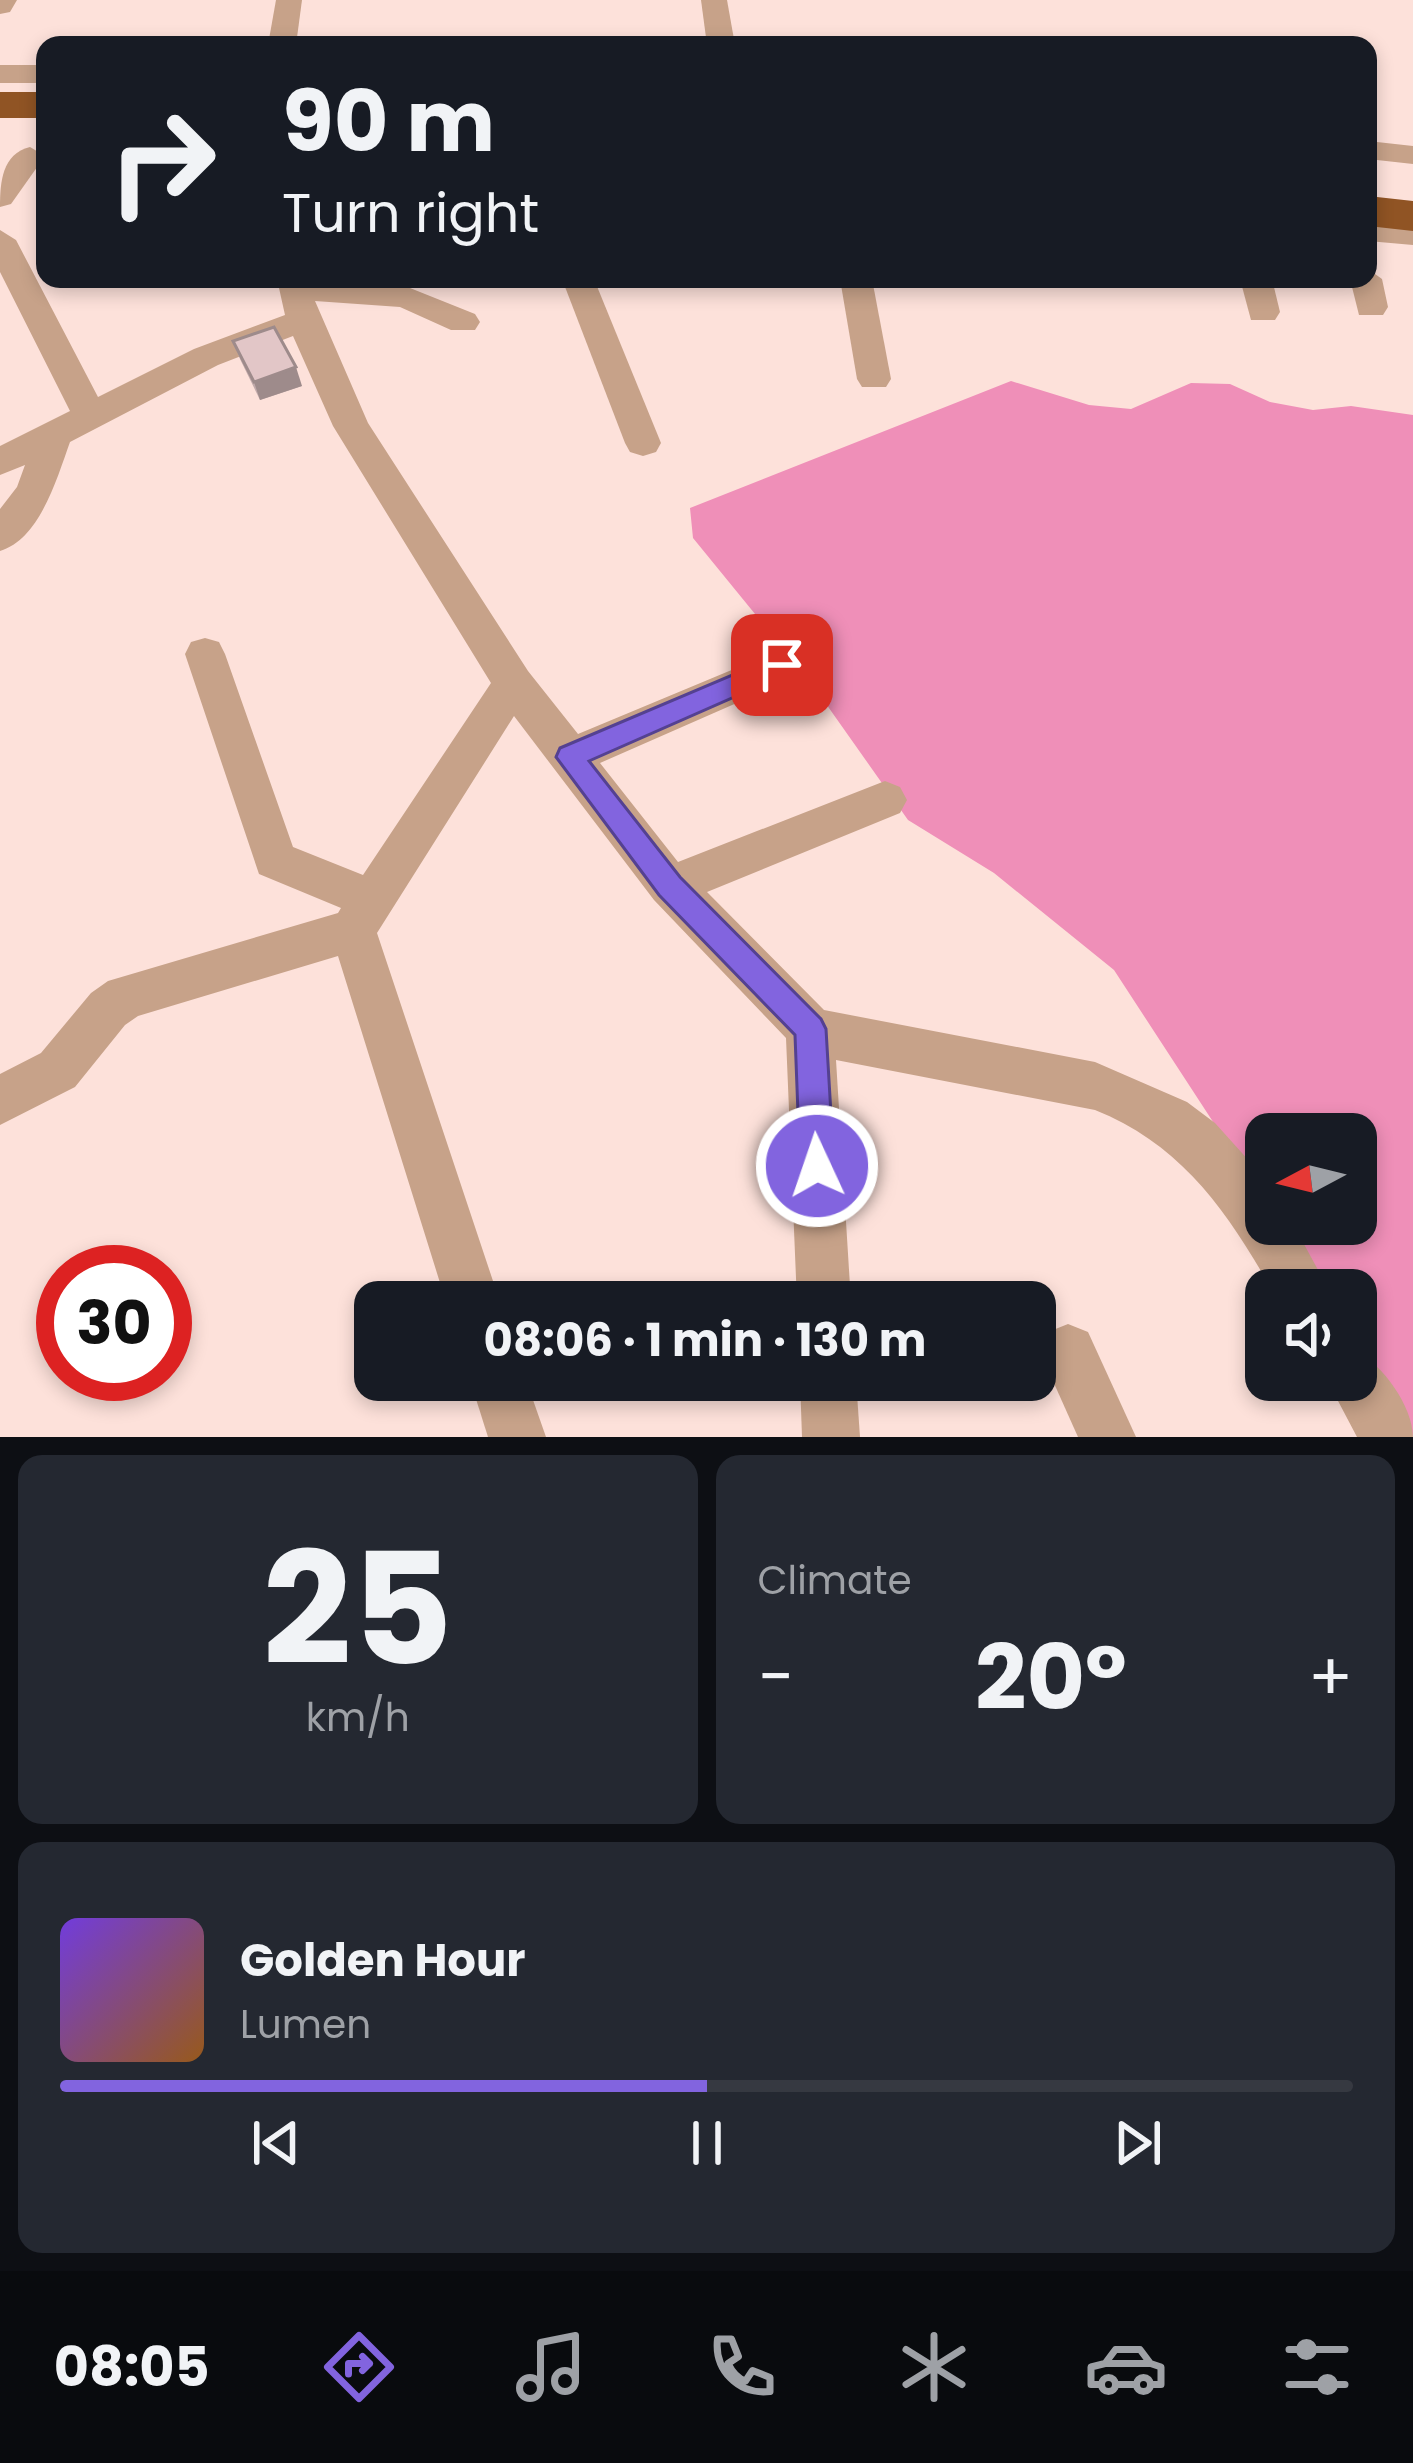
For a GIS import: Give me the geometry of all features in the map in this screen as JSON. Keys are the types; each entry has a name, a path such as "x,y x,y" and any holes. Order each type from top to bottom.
{"highway":[{"path":"0,105 36,105"},
{"path":"1377,191 1413,195"},
{"path":"1377,212 1413,216"}],"street":[{"path":"283,36 289,0"},
{"path":"714,0 720,36"},
{"path":"0,74 36,74"},
{"path":"0,197 24,148"},
{"path":"1377,151 1413,154"},
{"path":"1377,232 1413,235"},
{"path":"0,240 90,416"},
{"path":"582,288 643,443"},
{"path":"858,288 874,379"},
{"path":"298,296 351,426 513,683 670,886 810,1029 1094,1086 1132,1099 1197,1138 1236,1179 1290,1269"},
{"path":"0,462 228,346 298,296 405,297 463,322"},
{"path":"0,538 34,492 54,435"},
{"path":"205,654 275,860 364,916 467,1281"},
{"path":"570,757 782,665"},
{"path":"0,1100 58,1070 108,1009 125,997 364,916 513,683"},
{"path":"670,886 885,800"},
{"path":"810,1029 823,1281"},
{"path":"1067,1352 1107,1437"},
{"path":"505,1401 517,1437"},
{"path":"829,1401 831,1437"},
{"path":"1368,1401 1389,1437"}],"shaded area":[{"path":"1011,381 1089,405 1131,409 1191,383 1230,384 1270,402 1313,410 1351,406 1413,415 1413,1437 1377,1391 1377,1269 1295,1269 1280,1245 1377,1245 1377,1113 1245,1113 1245,1178 1114,970 994,873 908,820 812,684 693,538 690,508"}],"building":[{"path":"274,327 296,367 254,382 233,341"}],"route":[{"path":"782,665 570,757 670,886 810,1029 817,1166"}]}
